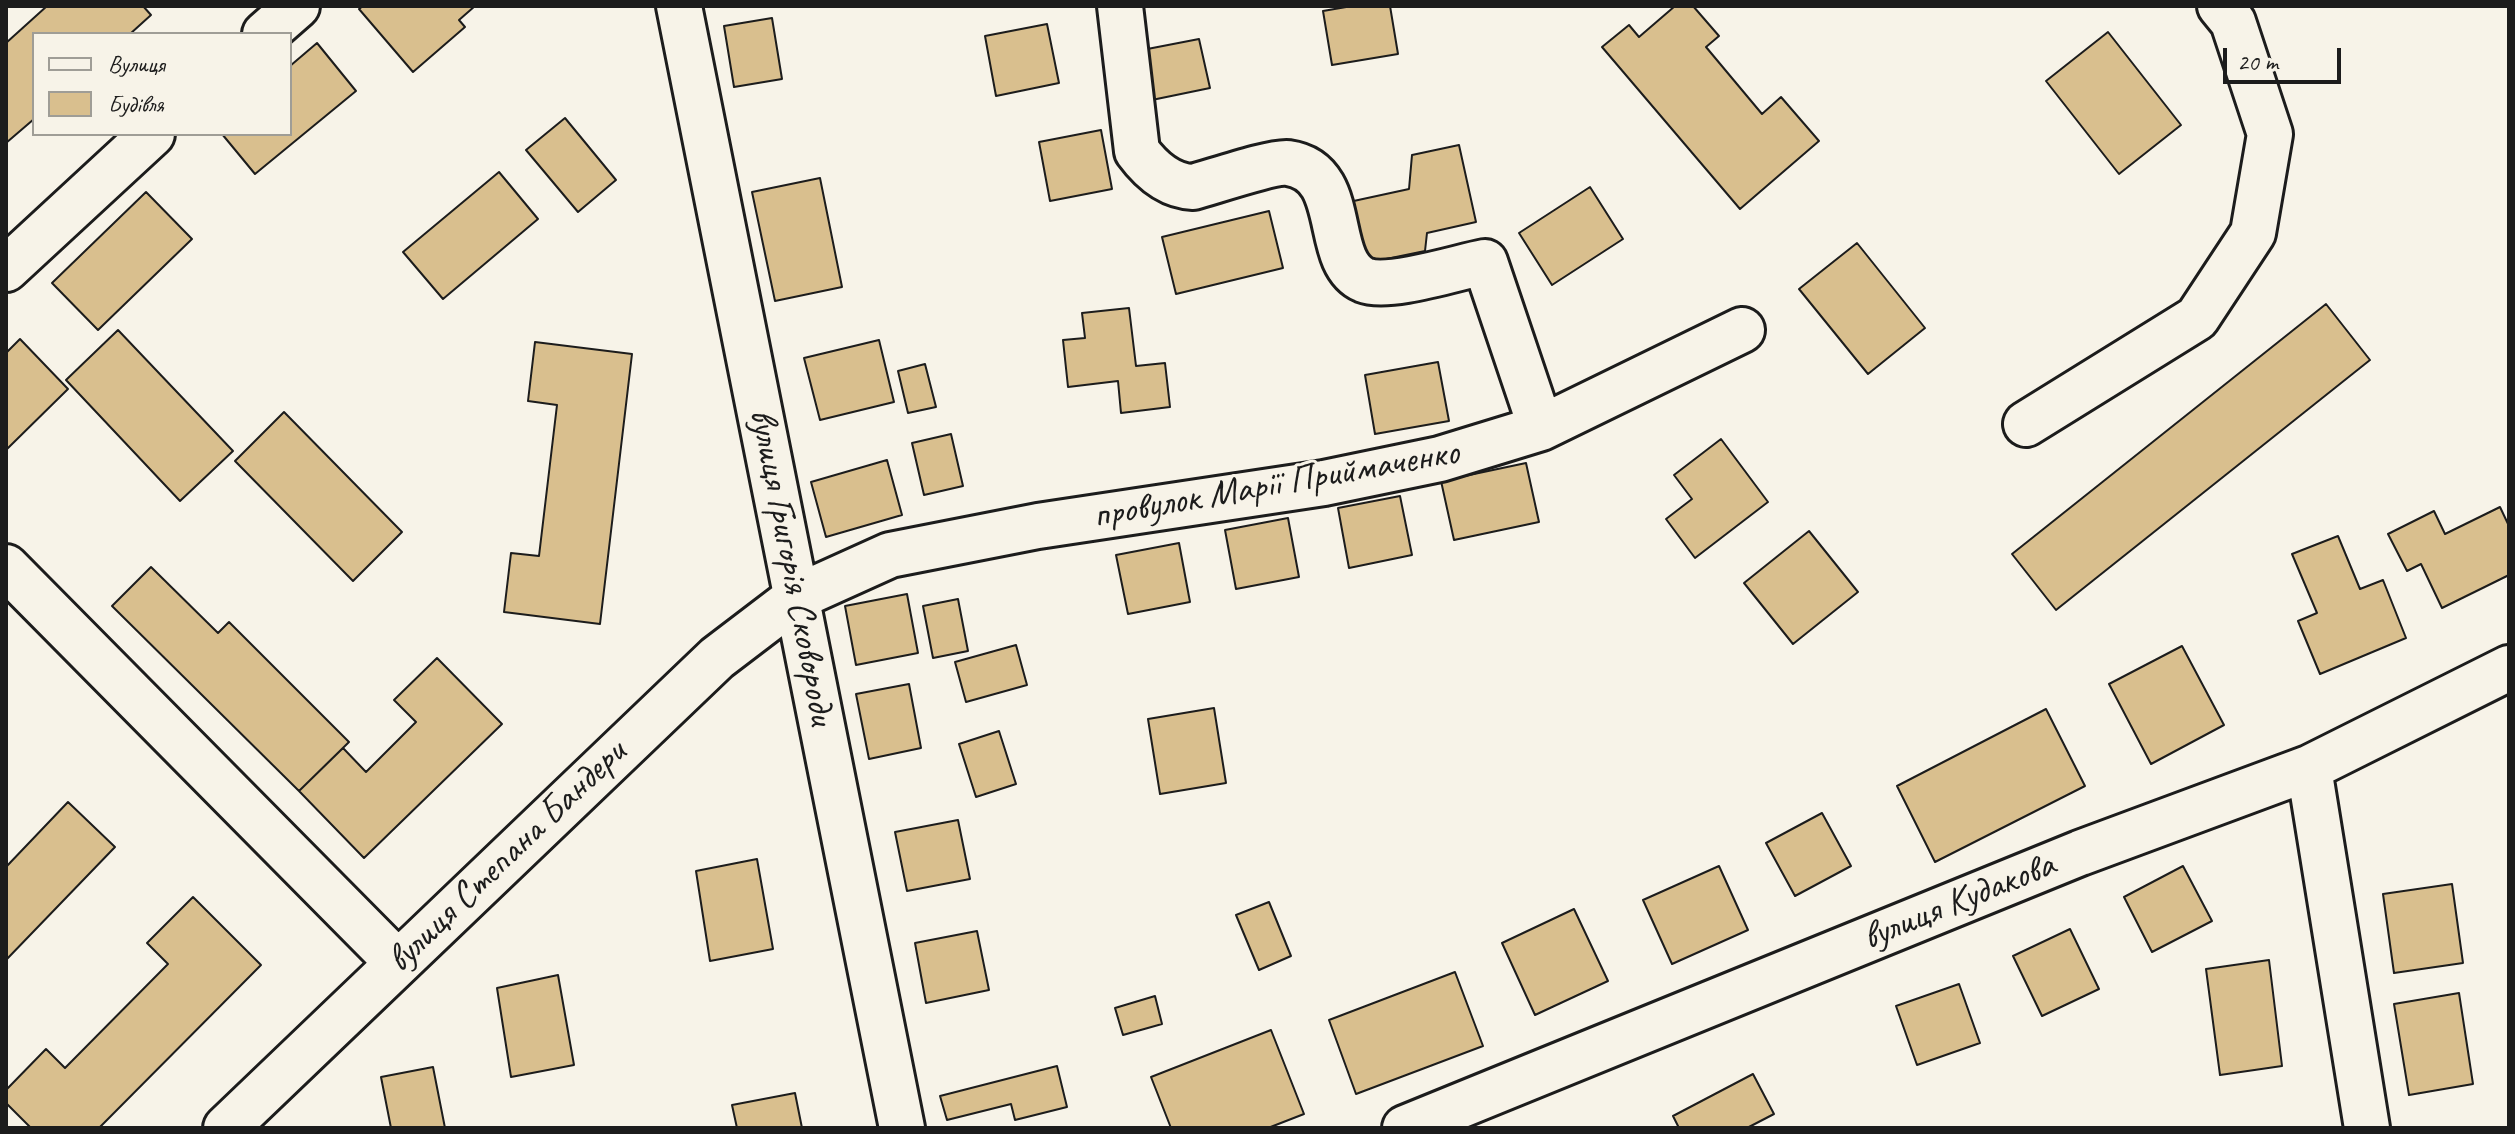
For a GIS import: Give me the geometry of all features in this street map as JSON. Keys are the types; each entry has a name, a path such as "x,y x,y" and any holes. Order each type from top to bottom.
{"street":[{"path":"267,32 297,6"},
{"name":"вулиця Григорія Сковороди","path":"679,6 902,1128"},
{"path":"1120,6 1137,151 1148,166 1178,186 1193,187 1287,163 1312,173 1326,190 1346,262 1363,279 1387,282 1485,262 1541,428"},
{"path":"2026,424 2197,318 2253,233 2270,134 2233,22 2220,6"},
{"path":"6,269 150,136"},
{"name":"провулок Марії Приймаченко","path":"797,597 890,555 1038,526 1324,483 1440,459 1541,428 1742,330"},
{"path":"6,567 397,962"},
{"name":"вулиця Степана Бандери","path":"226,1128 717,658 797,597"},
{"name":"вулиця Кудакова","path":"1405,1128 2065,859 2309,768 2509,668"},
{"path":"2309,768 2367,1128"}],"building":[{"path":"47,6 143,6 151,15 132,32 32,32 32,121 6,143 6,43"},
{"path":"363,6 475,6 459,20 465,27 413,72 359,9"},
{"path":"1352,6 1390,6 1398,54 1332,65 1323,11"},
{"path":"1675,6 1693,6 1719,36 1706,47 1762,114 1781,97 1819,141 1740,209 1602,47 1629,25 1639,37"},
{"path":"772,18 782,79 734,87 724,26"},
{"path":"1047,24 1059,83 996,96 985,36"},
{"path":"2108,32 2181,125 2119,174 2046,81"},
{"path":"1199,39 1210,88 1147,101 1137,51"},
{"path":"317,43 356,91 255,174 224,136 292,136 292,64"},
{"path":"565,118 616,180 578,212 526,150"},
{"path":"1101,130 1112,189 1050,201 1039,142"},
{"path":"1459,145 1476,222 1427,233 1425,251 1362,264 1349,202 1409,189 1412,155"},
{"path":"499,172 538,219 443,299 403,252"},
{"path":"820,178 842,287 775,301 752,192"},
{"path":"1590,187 1623,239 1552,285 1519,233"},
{"path":"146,192 192,239 98,330 52,283"},
{"path":"1269,211 1283,268 1176,294 1162,237"},
{"path":"1857,243 1925,328 1868,374 1799,289"},
{"path":"2326,304 2370,360 2056,610 2012,554"},
{"path":"1129,308 1136,366 1165,363 1170,407 1121,413 1118,381 1068,387 1063,340 1085,338 1082,313"},
{"path":"118,330 233,451 180,501 66,380"},
{"path":"20,339 68,389 6,450 6,353"},
{"path":"879,340 894,402 820,420 804,358"},
{"path":"535,342 632,354 600,624 504,612 511,553 539,556 557,405 528,401"},
{"path":"1438,362 1449,421 1375,434 1365,375"},
{"path":"925,364 936,407 908,413 898,371"},
{"path":"284,412 402,532 353,581 235,461"},
{"path":"951,434 963,486 924,495 912,443"},
{"path":"1721,439 1768,502 1695,558 1666,519 1692,499 1674,475"},
{"path":"887,460 902,515 826,537 811,482"},
{"path":"1526,463 1539,522 1454,540 1441,481"},
{"path":"1400,496 1412,555 1349,568 1338,508"},
{"path":"2500,507 2509,526 2509,575 2442,608 2421,564 2407,571 2388,534 2434,511 2445,534"},
{"path":"1288,518 1299,577 1236,589 1225,530"},
{"path":"1809,531 1858,592 1793,644 1744,583"},
{"path":"2338,536 2360,589 2383,580 2406,638 2320,674 2298,621 2317,613 2292,554"},
{"path":"1179,543 1190,602 1128,614 1116,555"},
{"path":"151,567 218,633 229,622 349,742 299,791 112,606"},
{"path":"907,594 918,653 856,665 845,606"},
{"path":"958,599 968,651 933,658 923,606"},
{"path":"1016,645 1027,685 966,702 955,662"},
{"path":"2182,646 2224,725 2151,764 2109,684"},
{"path":"437,658 502,724 364,858 299,791 343,748 366,772 416,722 394,700"},
{"path":"909,684 921,748 869,759 856,694"},
{"path":"1214,708 1226,783 1160,794 1148,719"},
{"path":"2046,709 2085,786 1935,862 1897,786"},
{"path":"999,731 1016,784 976,797 959,744"},
{"path":"68,802 115,847 6,960 6,867"},
{"path":"1822,813 1851,866 1795,896 1766,843"},
{"path":"958,820 970,879 907,891 895,832"},
{"path":"757,859 773,949 710,961 696,871"},
{"path":"1719,866 1748,930 1672,964 1643,900"},
{"path":"2183,866 2212,921 2152,952 2124,897"},
{"path":"2452,884 2463,963 2394,973 2383,894"},
{"path":"193,897 261,965 99,1128 31,1128 6,1103 6,1090 46,1049 65,1068 168,964 147,943"},
{"path":"1269,902 1291,956 1259,970 1236,915"},
{"path":"1574,909 1608,981 1535,1015 1502,943"},
{"path":"2070,929 2099,989 2042,1016 2013,956"},
{"path":"977,931 989,990 926,1003 915,943"},
{"path":"2269,960 2282,1066 2220,1075 2206,969"},
{"path":"1455,972 1483,1046 1356,1094 1329,1020"},
{"path":"558,975 574,1065 511,1077 497,988"},
{"path":"1959,984 1980,1043 1917,1065 1896,1006"},
{"path":"2459,993 2473,1084 2409,1095 2394,1004"},
{"path":"1155,996 1162,1024 1123,1035 1115,1008"},
{"path":"1271,1030 1304,1114 1268,1128 1171,1128 1151,1077"},
{"path":"1057,1066 1067,1107 1015,1120 1011,1104 947,1120 940,1096"},
{"path":"433,1067 445,1128 391,1128 381,1077"},
{"path":"1753,1074 1774,1114 1747,1128 1679,1128 1673,1116"},
{"path":"795,1093 802,1128 737,1128 732,1105"}]}
